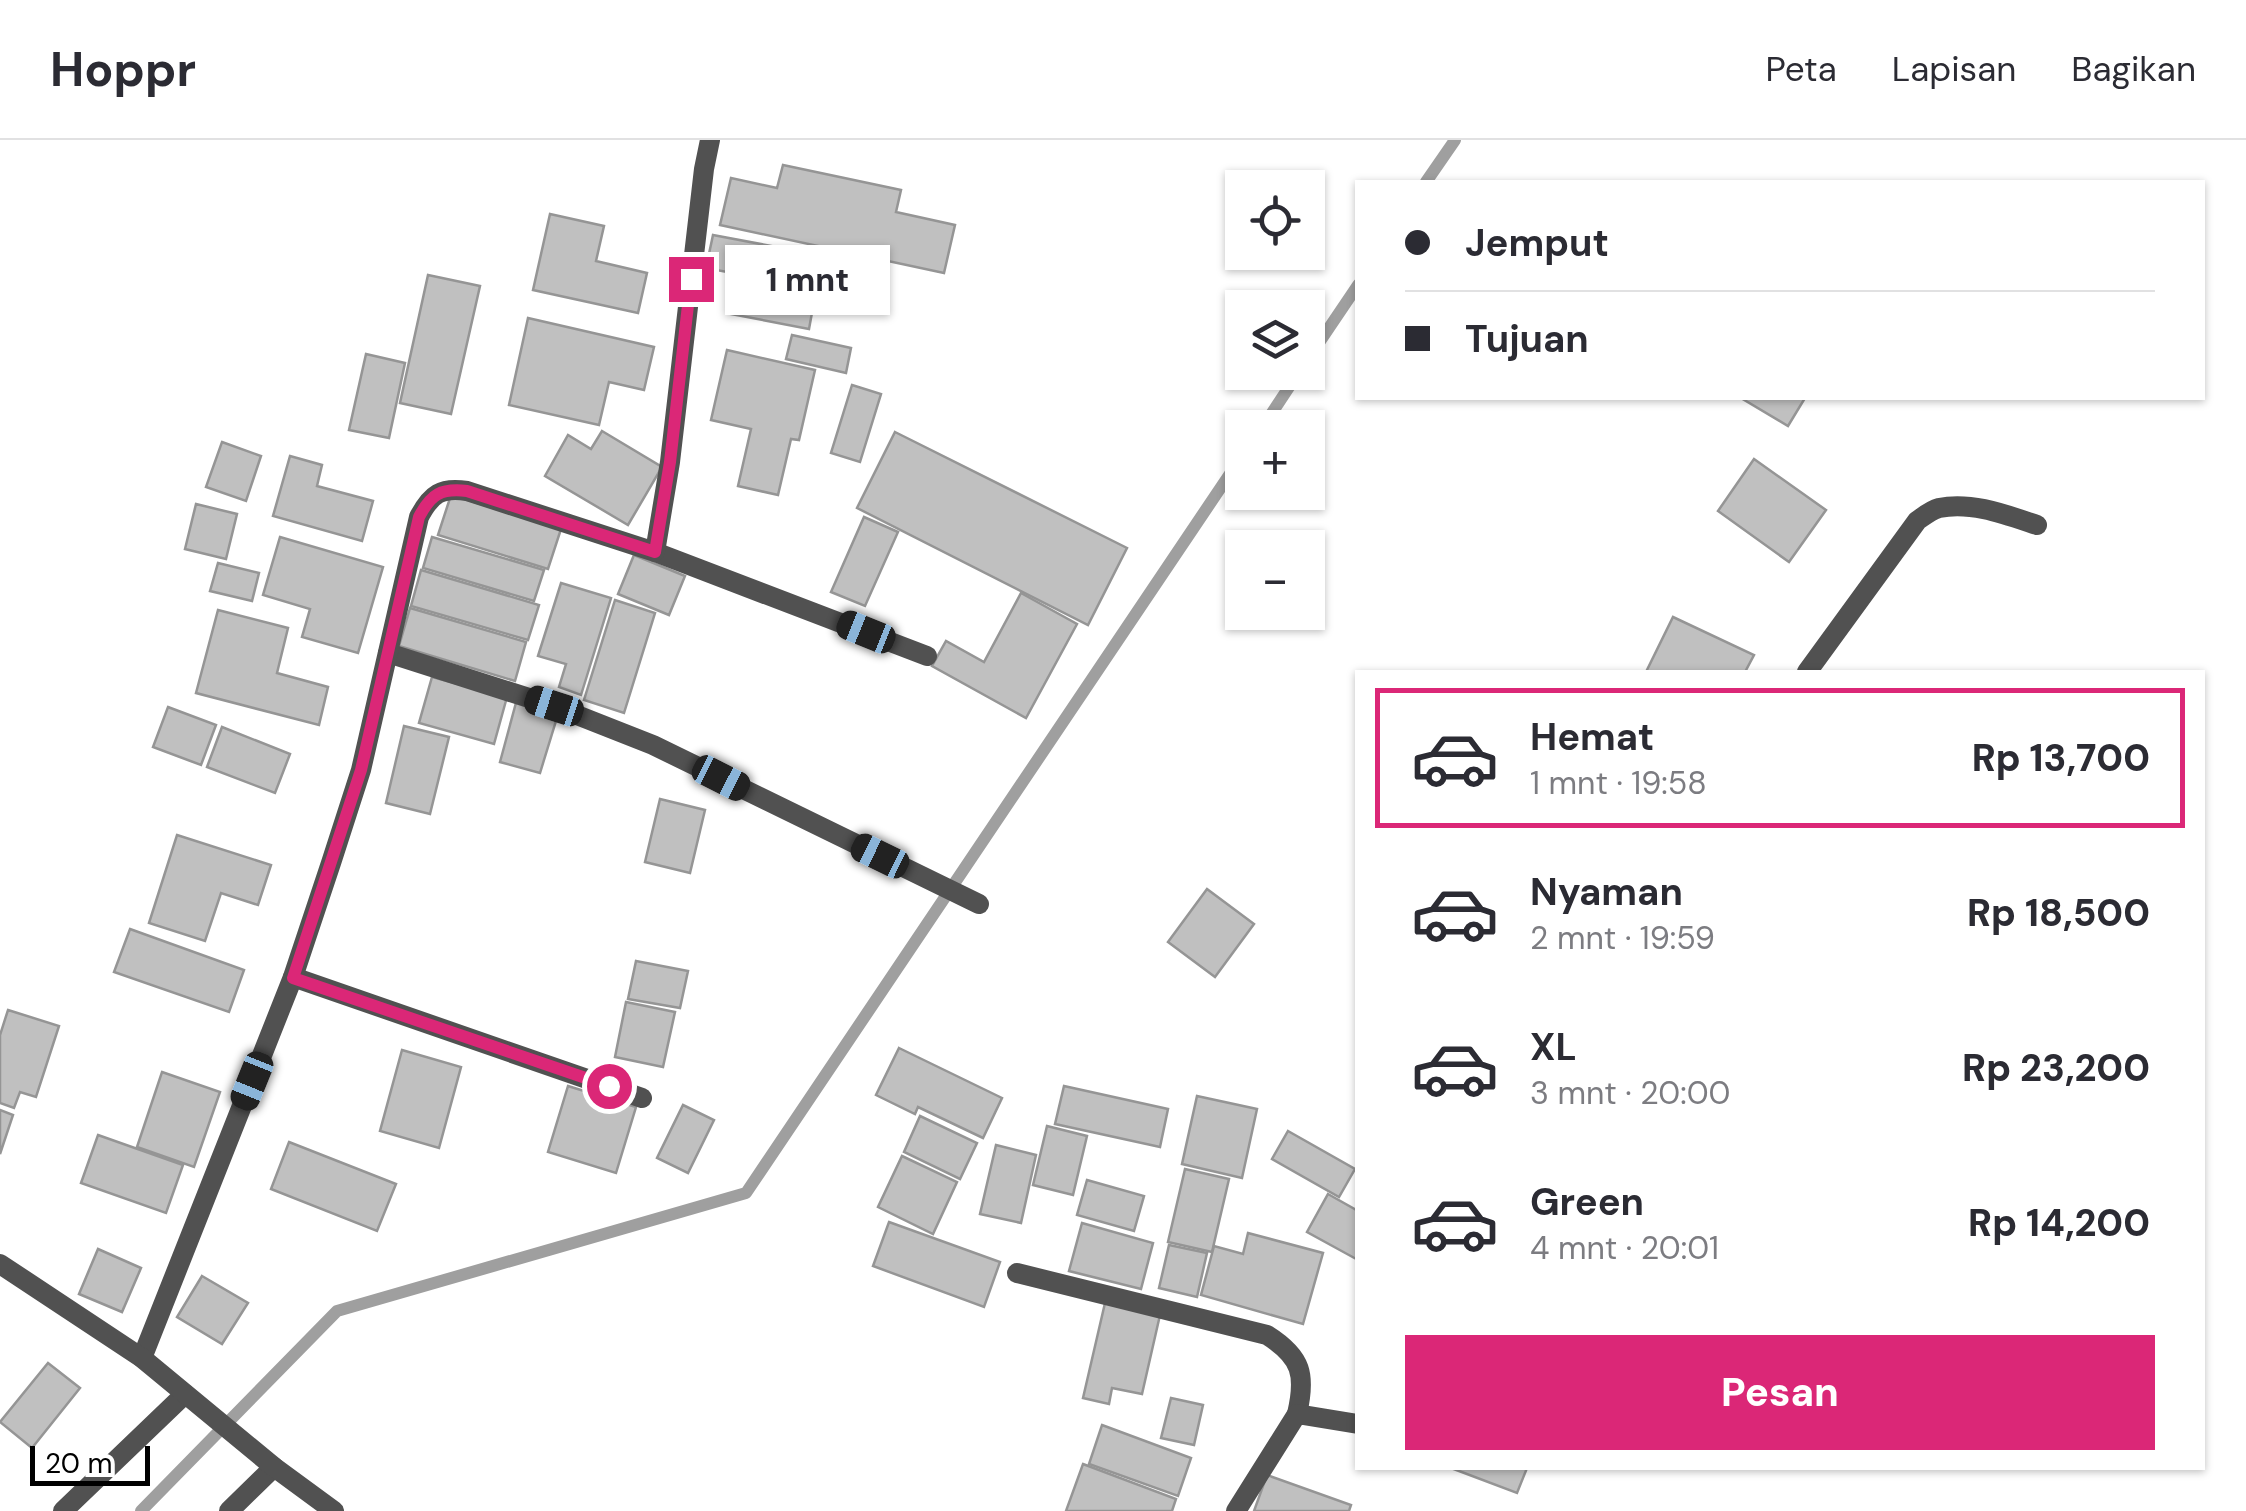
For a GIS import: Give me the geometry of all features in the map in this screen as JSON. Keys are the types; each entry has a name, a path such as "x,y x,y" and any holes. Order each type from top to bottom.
{"street":[{"path":"655,552 710,140"},
{"path":"142,1358 293,978 361,770 419,517 433,496 444,491 467,491 655,552 927,656"},
{"path":"1808,670 1917,520 1936,508 1962,507 1998,511 2037,525"},
{"path":"388,653 554,706 653,745 979,904"},
{"path":"293,978 642,1098"},
{"path":"0,1264 142,1358 334,1511"},
{"path":"1017,1272 1267,1334 1283,1345 1300,1371 1303,1389 1298,1414 1236,1511"},
{"path":"63,1511 185,1394"},
{"path":"1298,1414 1355,1424"},
{"path":"229,1511 274,1467"}],"building":[{"path":"783,165 901,190 896,212 955,225 944,273 720,225 731,178 777,188"},
{"path":"550,214 604,226 596,261 647,273 638,313 533,290"},
{"path":"713,235 851,261 843,303 821,299 823,290 706,268"},
{"path":"428,275 480,286 451,414 400,403"},
{"path":"738,277 816,291 809,329 731,314"},
{"path":"528,318 654,347 644,390 609,382 599,425 509,405"},
{"path":"792,335 851,348 846,373 786,359"},
{"path":"727,350 815,370 799,440 791,439 778,495 738,486 751,429 711,420"},
{"path":"366,354 405,363 389,438 349,430"},
{"path":"852,385 881,394 860,462 831,453"},
{"path":"1744,400 1804,400 1788,426"},
{"path":"602,431 662,467 628,525 545,476 568,435 591,449"},
{"path":"895,432 1127,548 1088,625 857,508"},
{"path":"222,442 261,456 246,501 206,487"},
{"path":"290,456 322,465 317,486 373,501 362,541 273,516"},
{"path":"1754,459 1826,510 1789,562 1718,511"},
{"path":"451,495 561,529 548,569 438,535"},
{"path":"196,504 237,514 226,559 185,549"},
{"path":"864,517 898,532 865,606 831,592"},
{"path":"280,537 383,567 358,653 302,637 310,609 263,595"},
{"path":"432,537 544,570 534,601 423,568"},
{"path":"634,555 685,576 669,615 618,594"},
{"path":"218,563 259,573 252,601 210,591"},
{"path":"421,570 539,605 528,640 411,606"},
{"path":"561,583 611,598 581,695 559,687 566,664 538,656"},
{"path":"1021,593 1077,624 1026,718 932,666 946,641 984,662"},
{"path":"615,600 655,613 624,713 584,700"},
{"path":"410,608 526,642 515,681 399,646"},
{"path":"218,610 288,628 277,673 328,687 319,725 196,693"},
{"path":"1673,617 1754,655 1746,670 1647,670"},
{"path":"432,677 507,697 494,744 419,723"},
{"path":"517,699 559,711 540,773 500,762"},
{"path":"168,707 216,725 201,765 153,747"},
{"path":"404,726 449,737 430,814 386,803"},
{"path":"222,727 290,754 275,793 207,767"},
{"path":"660,799 705,810 690,873 645,862"},
{"path":"177,835 271,865 258,905 221,893 205,941 149,923"},
{"path":"1207,889 1254,924 1215,977 1168,942"},
{"path":"130,929 244,970 229,1012 114,972"},
{"path":"636,961 688,971 680,1008 628,999"},
{"path":"626,1002 675,1012 663,1067 615,1057"},
{"path":"8,1010 59,1026 36,1097 20,1092 14,1108 0,1103 0,1035"},
{"path":"899,1048 1002,1098 983,1138 918,1107 915,1114 876,1095"},
{"path":"402,1050 461,1067 439,1148 380,1131"},
{"path":"162,1072 220,1092 194,1167 137,1147"},
{"path":"568,1086 636,1107 616,1173 548,1152"},
{"path":"1064,1086 1168,1109 1160,1147 1055,1124"},
{"path":"1197,1096 1257,1109 1242,1178 1182,1164"},
{"path":"683,1105 714,1120 688,1173 657,1158"},
{"path":"0,1110 13,1115 0,1154"},
{"path":"920,1116 977,1143 960,1179 904,1152"},
{"path":"1047,1126 1087,1136 1073,1195 1033,1185"},
{"path":"1288,1131 1355,1169 1339,1197 1272,1159"},
{"path":"98,1135 183,1165 166,1213 81,1183"},
{"path":"289,1142 396,1184 377,1231 271,1189"},
{"path":"996,1145 1036,1155 1021,1223 980,1214"},
{"path":"902,1156 957,1182 933,1234 878,1207"},
{"path":"1185,1169 1229,1179 1212,1252 1168,1242"},
{"path":"1087,1180 1144,1196 1134,1231 1077,1215"},
{"path":"1328,1194 1355,1209 1355,1258 1307,1232"},
{"path":"889,1222 1000,1262 984,1307 873,1266"},
{"path":"1082,1223 1153,1243 1141,1289 1069,1271"},
{"path":"1248,1233 1323,1253 1303,1324 1201,1295 1214,1246 1243,1254"},
{"path":"1169,1245 1207,1253 1197,1297 1159,1288"},
{"path":"98,1249 141,1268 122,1312 79,1294"},
{"path":"202,1276 248,1303 222,1344 177,1317"},
{"path":"1105,1303 1160,1315 1142,1394 1112,1388 1109,1404 1083,1398"},
{"path":"48,1363 80,1388 32,1448 0,1422"},
{"path":"1171,1398 1203,1405 1194,1445 1161,1438"},
{"path":"1102,1425 1191,1458 1178,1496 1089,1464"},
{"path":"1083,1464 1176,1499 1172,1511 1066,1511"},
{"path":"1456,1470 1526,1470 1517,1493"},
{"path":"1267,1475 1351,1505 1349,1511 1254,1511"}],"waterway":[{"path":"1427,180 1455,140"},
{"path":"1325,334 1355,289"},
{"path":"1274,410 1287,390"},
{"path":"141,1511 337,1311 746,1193 1225,481"}],"route":[{"path":"609,1086 293,978 361,770 419,517 425,506 444,491 467,491 655,552 670,462 691,279"}]}
